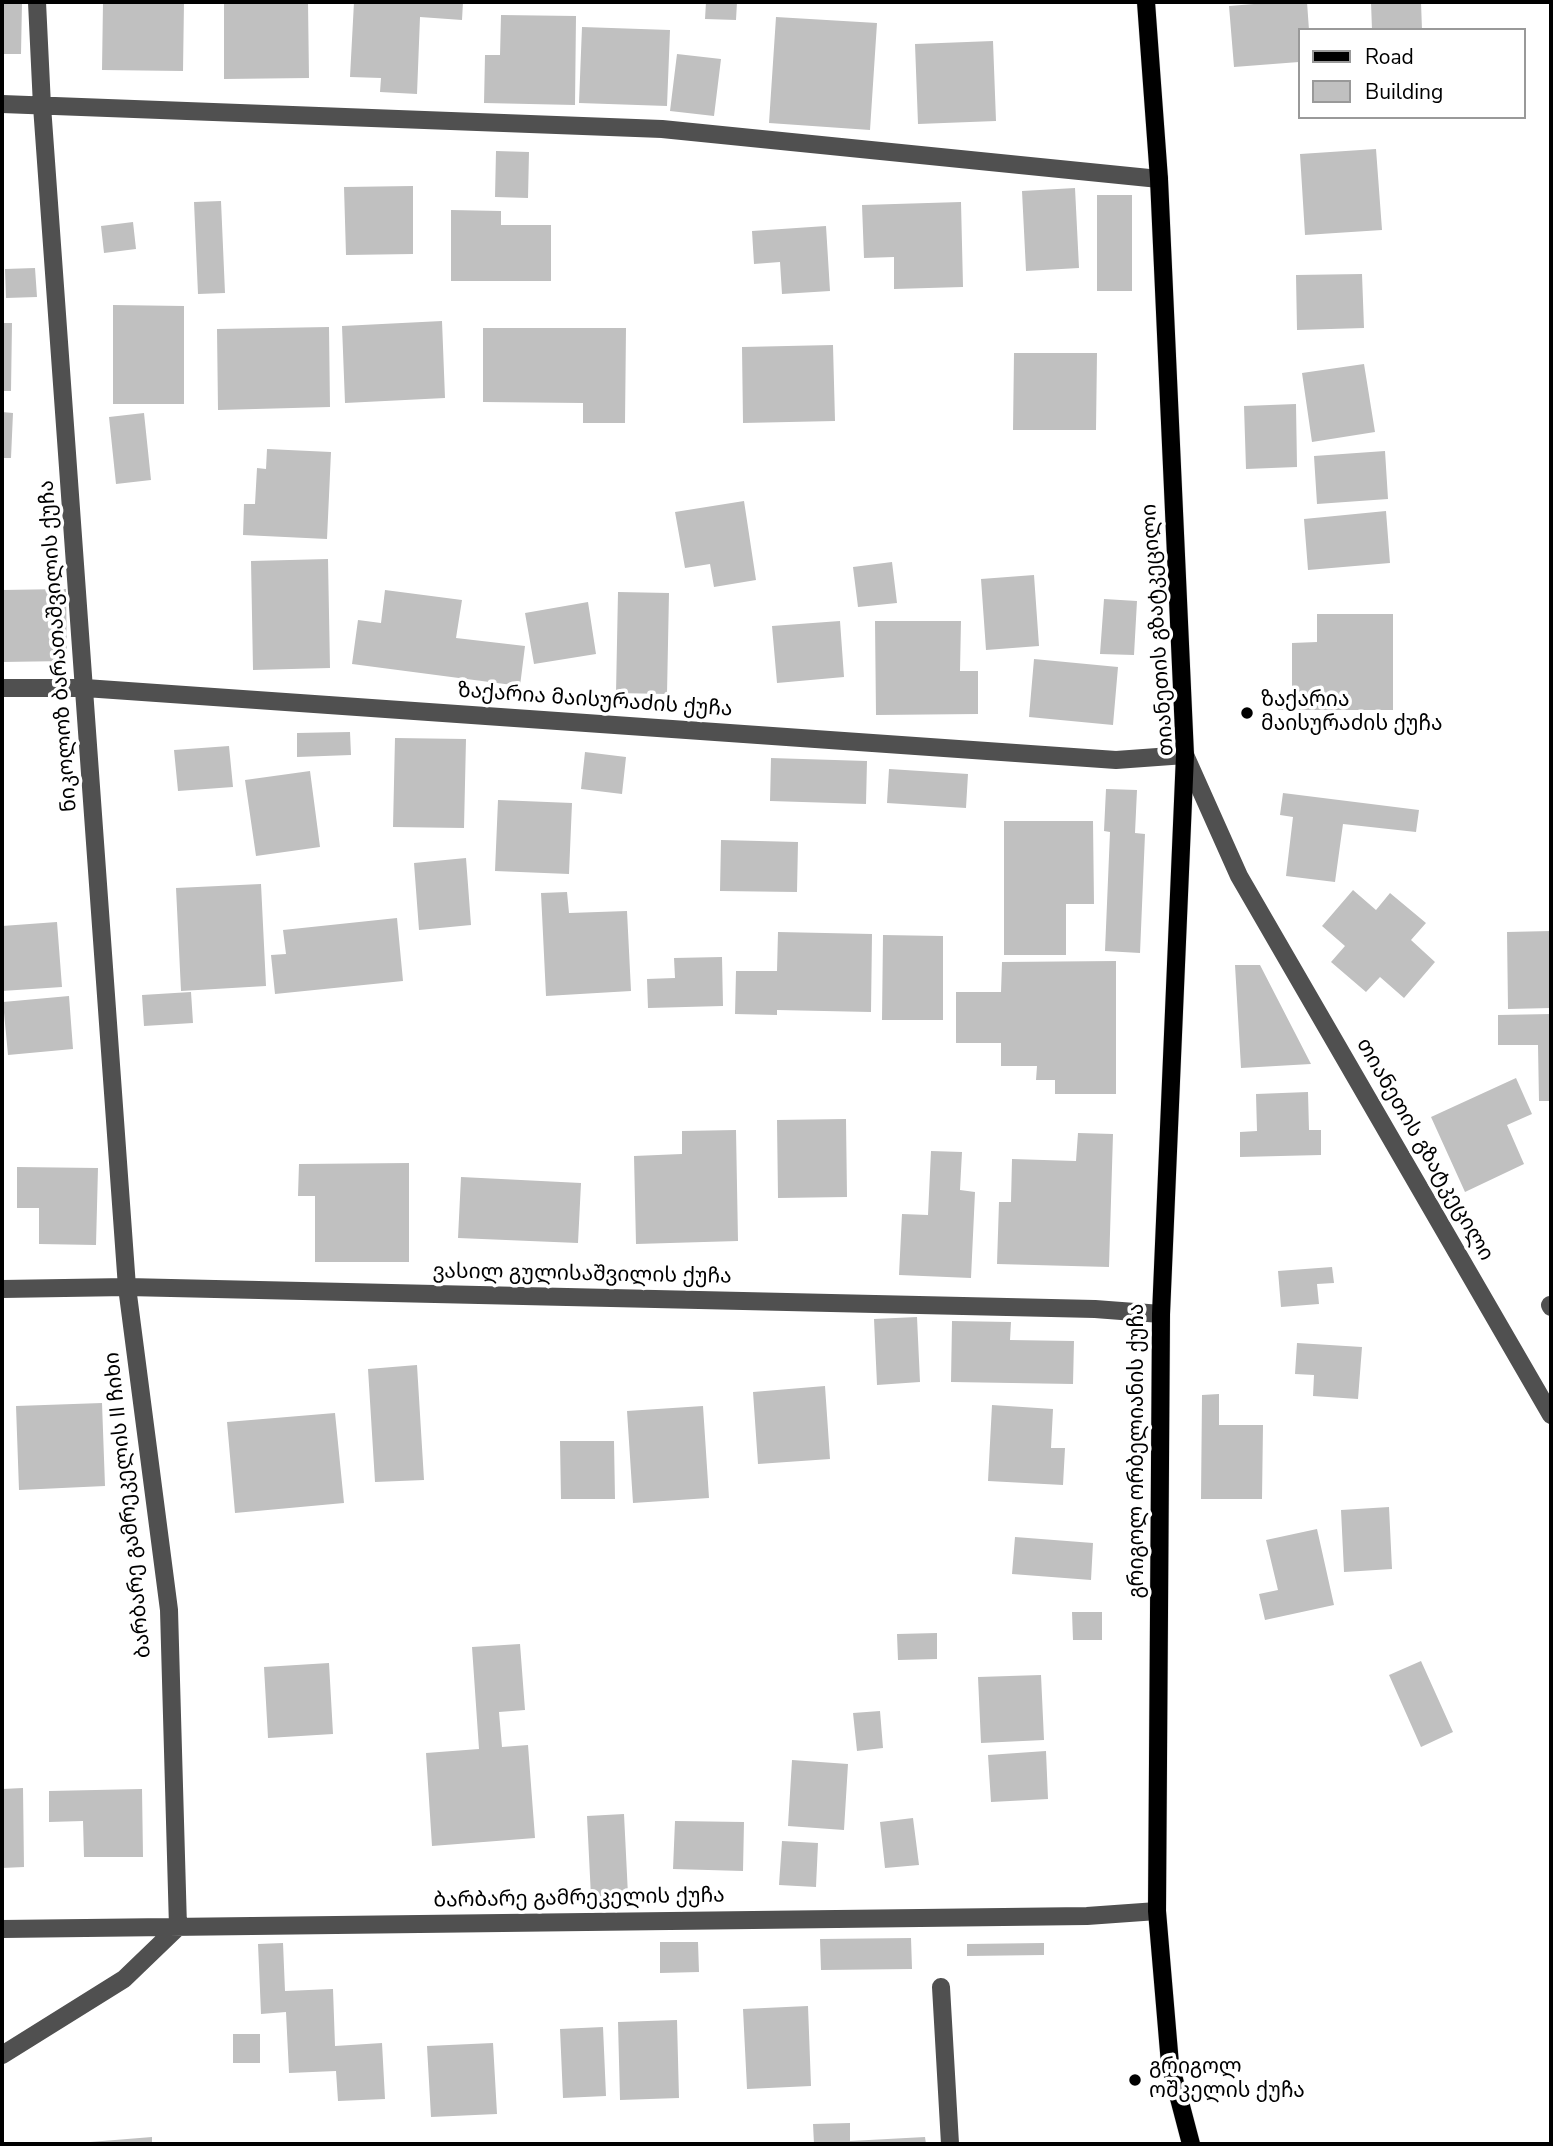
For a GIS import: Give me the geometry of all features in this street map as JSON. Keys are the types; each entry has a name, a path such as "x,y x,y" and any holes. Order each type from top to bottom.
{"main road":[{"name":"თიანეთის გზატკეცილი","path":"1146,2 1159,179 1185,755"},
{"name":"გრიგოლ ორბელიანის ქუჩა","path":"1185,755 1161,1314 1157,1911 1170,2064 1191,2144"}],"street":[{"name":"ნიკოლოზ ბარათაშვილის ქუჩა","path":"37,2 42,106 127,1287"},
{"path":"2,104 662,129 1159,179"},
{"name":"ზაქარია მაისურაძის ქუჩა","path":"2,688 85,688 1116,760 1185,755"},
{"name":"თიანეთის გზატკეცილი","path":"1185,755 1239,876 1551,1415"},
{"name":"ვასილ გულისაშვილის ქუჩა","path":"2,1289 127,1287 1095,1309 1161,1314"},
{"name":"ბარბარე გამრეკელის II ჩიხი","path":"127,1287 169,1610 178,1927"},
{"name":"ბარბარე გამრეკელის ქუჩა","path":"2,1929 1087,1916 1157,1911"},
{"path":"2,2055 124,1979 178,1927"},
{"path":"941,1987 950,2144"}],"building":[{"path":"2,2 22,2 21,54 2,54"},
{"path":"103,2 184,2 183,71 102,70"},
{"path":"308,2 309,78 224,79 224,4"},
{"path":"354,2 463,2 462,20 420,17 417,94 380,92 381,78 350,77"},
{"path":"706,2 737,2 736,20 705,19"},
{"path":"1307,2 1309,28 1298,28 1298,62 1234,67 1229,6"},
{"path":"1371,2 1421,2 1422,28 1372,28"},
{"path":"501,15 576,16 575,105 484,103 485,55 500,55"},
{"path":"776,17 877,23 870,130 769,123"},
{"path":"582,27 670,30 667,106 579,103"},
{"path":"993,41 996,121 918,124 915,44"},
{"path":"677,54 721,59 714,116 670,111"},
{"path":"1376,149 1382,230 1305,235 1300,154"},
{"path":"496,151 529,152 528,198 495,197"},
{"path":"413,186 413,254 346,255 344,187"},
{"path":"1075,188 1079,268 1026,271 1022,191"},
{"path":"1097,195 1132,195 1132,291 1097,291"},
{"path":"221,201 225,293 198,294 194,202"},
{"path":"961,202 963,287 894,289 894,257 864,258 862,205"},
{"path":"451,210 501,211 501,225 551,225 551,281 451,281"},
{"path":"133,222 136,249 104,253 101,226"},
{"path":"826,226 830,291 782,294 780,262 754,264 752,231"},
{"path":"35,268 37,297 6,298 5,269"},
{"path":"1362,274 1364,328 1297,330 1296,275"},
{"path":"113,305 184,306 184,404 113,404"},
{"path":"442,321 445,398 345,403 342,326"},
{"path":"2,323 12,323 11,391 2,391"},
{"path":"329,327 330,407 218,410 217,329"},
{"path":"483,328 626,328 625,423 583,423 583,403 483,402"},
{"path":"833,345 835,421 743,423 742,347"},
{"path":"1014,353 1097,353 1096,430 1013,430"},
{"path":"1364,364 1375,432 1312,442 1302,373"},
{"path":"1296,404 1297,467 1246,469 1244,406"},
{"path":"2,412 13,413 11,458 2,458"},
{"path":"144,413 151,480 116,484 109,417"},
{"path":"267,449 331,452 327,539 243,535 244,504 255,504 257,468 266,469"},
{"path":"1385,451 1388,499 1317,504 1314,456"},
{"path":"744,501 756,580 714,587 710,564 685,568 675,512"},
{"path":"1386,511 1390,563 1308,570 1304,519"},
{"path":"328,559 330,668 253,670 251,561"},
{"path":"892,562 897,603 858,607 853,567"},
{"path":"1034,575 1039,646 986,650 981,579"},
{"path":"66,589 67,661 2,662 2,590"},
{"path":"385,590 462,600 456,638 525,646 520,686 352,664 358,620 381,623"},
{"path":"618,592 669,593 667,694 616,693"},
{"path":"1104,599 1137,601 1134,655 1100,654"},
{"path":"588,602 596,654 534,664 525,613"},
{"path":"1317,614 1393,614 1393,710 1278,710 1278,695 1292,696 1292,643 1317,642"},
{"path":"840,621 844,677 777,683 772,626"},
{"path":"875,621 961,621 960,671 978,671 978,714 876,715"},
{"path":"1034,659 1118,667 1113,725 1029,717"},
{"path":"350,732 351,755 297,757 297,733"},
{"path":"395,738 466,739 464,828 393,827"},
{"path":"229,746 233,787 178,791 174,750"},
{"path":"585,752 626,757 622,794 581,789"},
{"path":"771,758 867,761 866,804 770,801"},
{"path":"889,769 968,774 966,808 887,803"},
{"path":"310,771 320,847 256,856 245,780"},
{"path":"1106,789 1137,790 1135,833 1145,834 1140,953 1105,951 1110,832 1104,831"},
{"path":"1283,793 1419,810 1416,832 1343,824 1335,882 1286,876 1293,817 1280,815"},
{"path":"498,800 572,803 569,874 495,871"},
{"path":"1004,821 1093,821 1094,904 1066,904 1066,955 1004,955"},
{"path":"721,840 798,842 797,892 720,891"},
{"path":"466,858 471,925 419,930 414,863"},
{"path":"261,884 266,986 181,991 176,888"},
{"path":"1353,890 1376,910 1390,893 1426,923 1411,940 1435,962 1404,998 1380,977 1366,992 1331,962 1345,946 1322,926"},
{"path":"567,892 569,913 627,911 631,991 546,996 541,893"},
{"path":"397,918 403,981 275,994 271,955 286,954 283,930"},
{"path":"57,922 62,987 2,991 2,926"},
{"path":"1551,931 1551,1008 1508,1009 1507,932"},
{"path":"778,932 872,934 871,1012 777,1010 777,1015 735,1014 736,971 777,971"},
{"path":"883,935 943,936 943,1020 882,1020"},
{"path":"722,957 723,1006 648,1008 647,979 675,978 674,958"},
{"path":"1116,961 1116,1094 1055,1094 1055,1080 1036,1080 1037,1066 1001,1066 1001,1043 956,1043 956,992 1001,992 1002,962"},
{"path":"1235,965 1260,965 1311,1064 1241,1068"},
{"path":"191,992 193,1023 144,1026 142,995"},
{"path":"69,996 73,1049 8,1055 3,1002"},
{"path":"1551,1014 1551,1101 1539,1101 1538,1045 1498,1045 1498,1015"},
{"path":"1516,1078 1532,1114 1507,1125 1524,1164 1465,1192 1431,1117"},
{"path":"1308,1092 1309,1130 1321,1130 1321,1155 1240,1157 1240,1132 1257,1131 1256,1094"},
{"path":"846,1119 847,1197 778,1198 777,1120"},
{"path":"736,1130 738,1241 636,1244 634,1156 682,1154 682,1131"},
{"path":"1078,1133 1113,1134 1109,1267 997,1264 999,1202 1011,1202 1012,1159 1076,1161"},
{"path":"931,1151 962,1152 960,1190 975,1192 971,1278 899,1275 902,1214 928,1215"},
{"path":"409,1163 409,1262 315,1262 315,1196 298,1196 299,1164"},
{"path":"17,1167 98,1168 96,1245 39,1244 39,1208 17,1208"},
{"path":"461,1177 581,1183 578,1243 458,1238"},
{"path":"1332,1267 1334,1283 1317,1284 1319,1304 1281,1307 1278,1271"},
{"path":"917,1317 920,1382 877,1385 874,1319"},
{"path":"952,1321 1011,1322 1010,1340 1074,1341 1073,1384 951,1382"},
{"path":"1297,1343 1362,1347 1358,1399 1313,1396 1314,1375 1295,1374"},
{"path":"417,1365 424,1480 375,1482 368,1369"},
{"path":"825,1386 830,1459 758,1464 753,1392"},
{"path":"1219,1394 1219,1425 1263,1425 1262,1499 1201,1499 1202,1395"},
{"path":"102,1403 105,1486 19,1490 16,1406"},
{"path":"992,1405 1053,1409 1051,1448 1065,1448 1063,1485 988,1481"},
{"path":"703,1406 709,1498 633,1503 627,1411"},
{"path":"335,1413 344,1503 235,1513 227,1422"},
{"path":"560,1441 614,1441 615,1499 561,1499"},
{"path":"1389,1507 1392,1569 1344,1572 1341,1510"},
{"path":"1317,1529 1334,1605 1265,1620 1259,1594 1278,1590 1266,1540"},
{"path":"1015,1537 1093,1543 1091,1580 1012,1574"},
{"path":"1072,1612 1102,1612 1102,1640 1073,1640"},
{"path":"937,1633 937,1659 898,1660 897,1634"},
{"path":"520,1644 525,1710 499,1712 502,1747 528,1745 535,1838 432,1846 426,1753 479,1749 472,1647"},
{"path":"1421,1661 1453,1732 1421,1747 1389,1675"},
{"path":"329,1663 333,1734 268,1738 264,1667"},
{"path":"1041,1675 1044,1740 981,1743 978,1677"},
{"path":"880,1711 883,1748 857,1751 853,1713"},
{"path":"1046,1751 1048,1799 991,1802 988,1755"},
{"path":"792,1760 848,1764 844,1830 788,1826"},
{"path":"23,1788 24,1867 2,1868 2,1789"},
{"path":"142,1789 143,1857 84,1857 83,1821 49,1822 49,1791"},
{"path":"624,1814 628,1895 591,1897 587,1816"},
{"path":"913,1818 919,1865 885,1868 880,1822"},
{"path":"675,1821 744,1822 743,1871 673,1869"},
{"path":"782,1841 818,1843 816,1887 779,1885"},
{"path":"911,1938 912,1969 821,1970 820,1939"},
{"path":"660,1942 698,1942 699,1972 660,1973"},
{"path":"283,1943 285,1991 333,1989 335,2046 382,2043 385,2099 338,2101 336,2071 289,2073 286,2012 261,2014 258,1944"},
{"path":"1044,1943 1044,1955 967,1956 967,1944"},
{"path":"808,2006 811,2086 747,2089 743,2009"},
{"path":"677,2020 679,2098 620,2100 618,2022"},
{"path":"603,2027 606,2096 563,2098 560,2029"},
{"path":"233,2034 260,2034 260,2063 233,2063"},
{"path":"493,2043 497,2114 431,2117 427,2046"},
{"path":"850,2123 850,2141 925,2137 926,2144 814,2144 813,2124"},
{"path":"152,2137 152,2144 90,2144 90,2142"}],"place":[{"name":"ზაქარია მაისურაძის ქუჩა","path":"1247,713"},
{"name":"გრიგოლ ოშკელის ქუჩა","path":"1135,2080"}]}
